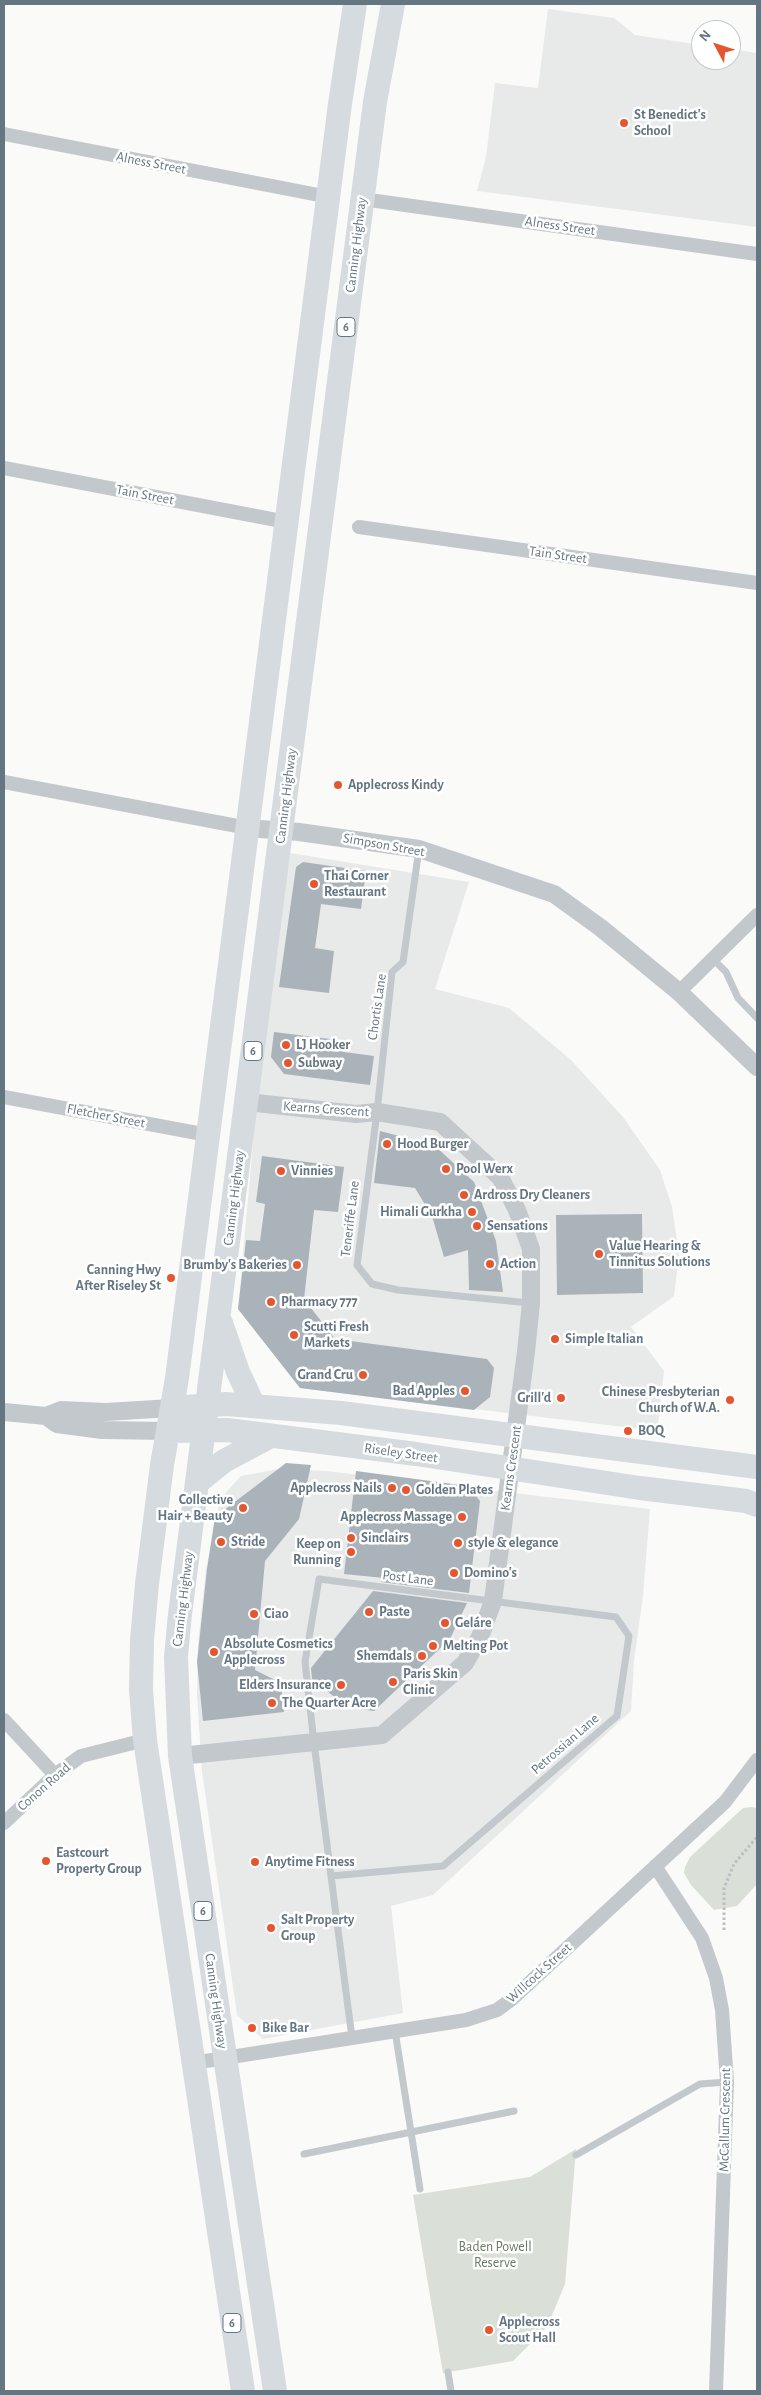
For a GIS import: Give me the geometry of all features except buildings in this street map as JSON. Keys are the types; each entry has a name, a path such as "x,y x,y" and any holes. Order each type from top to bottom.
{"highway":[{"name":"6","path":"243,2391 146,1740 141,1690 142,1640 146,1584 172,1408 355,4"},
{"name":"Canning Highway","path":"275,2391 180,1756 176,1658 362,199 375,102 393,4"},
{"path":"219,1317 238,1372 254,1406"},
{"name":"Riseley Street","path":"172,1408 254,1406 340,1413 757,1468"},
{"name":"Riseley Street","path":"168,1431 227,1430 753,1502 757,1505"},
{"path":"198,1482 224,1460 271,1436"}],"street":[{"name":"Alness Street","path":"4,134 329,197"},
{"name":"Alness Street","path":"362,199 757,254"},
{"name":"Tain Street","path":"4,468 287,522"},
{"name":"Tain Street","path":"359,528 757,583"},
{"name":"Simpson Street","path":"4,782 248,828 418,849 554,894 601,928 679,992 753,1061"},
{"path":"679,992 757,915"},
{"name":"Fletcher Street","path":"4,1097 208,1135"},
{"name":"Kearns Crescent","path":"180,1756 382,1735 464,1663 480,1637 493,1601 531,1303 531,1250 517,1210 500,1177 440,1122 377,1112 356,1114 247,1102"},
{"name":"Riseley Street","path":"4,1412 46,1416 61,1410 106,1412 172,1408"},
{"name":"Riseley Street","path":"46,1416 57,1424 102,1430 168,1431"},
{"path":"4,1720 55,1774"},
{"name":"Conon Road","path":"4,1823 55,1774 82,1756 146,1740"},
{"name":"Willcock Street","path":"194,2063 466,2020 497,2010 512,1999 753,1778 757,1760"},
{"name":"McCallum Crescent","path":"656,1866 700,1934 710,1957 722,2010 727,2082 716,2391"}],"lane":[{"name":"Chortis Lane","path":"377,1112 392,972 403,962 418,849"},
{"path":"713,959 726,972 738,998 757,1018"},
{"name":"Teneriffe Lane","path":"377,1112 357,1265 372,1284 398,1290 531,1303"},
{"name":"Post Lane","path":"314,1742 305,1662 319,1578 493,1601"},
{"name":"Petrossian Lane","path":"331,1876 443,1866 617,1716 629,1636 616,1617 493,1601"},
{"path":"314,1742 352,2038"},
{"path":"395,2030 420,2189"},
{"path":"576,2155 700,2084 727,2082"},
{"path":"304,2154 514,2111"},
{"path":"448,2372 451,2391"}],"path":[{"path":"724,1930 724,1888 734,1864 757,1837"}],"shaded area":[{"name":"St Benedict's School","path":"548,9 614,18 635,35 691,43 691,70 741,70 741,51 757,53 757,227 477,191 486,157 495,83 538,88"},
{"path":"290,853 469,882 435,989 509,1008 571,1060 623,1117 660,1170 672,1207 679,1254 674,1296 631,1327 664,1371 657,1431 300,1388 238,1309 260,1066"},
{"path":"279,1469 326,1471 650,1509 643,1596 634,1661 631,1711 433,1895 391,1906 403,2013 263,2039 237,2015 202,1771 197,1696 198,1643 206,1569 220,1499 241,1476"}],"green space":[{"path":"743,1808 757,1808 757,1884 737,1906 714,1910 691,1885 684,1873 685,1867 690,1857"},
{"name":"Baden Powell Reserve","path":"576,2149 565,2284 547,2327 513,2361 443,2373 413,2195 530,2177"}],"place":[{"name":"St Benedict's School","path":"624,123"},
{"name":"Applecross Kindy","path":"338,785"},
{"name":"Thai Corner Restaurant","path":"314,884"},
{"name":"LJ Hooker","path":"286,1045"},
{"name":"Subway","path":"288,1063"},
{"name":"Hood Burger","path":"387,1144"},
{"name":"Pool Werx","path":"446,1169"},
{"name":"Vinnies","path":"281,1171"},
{"name":"Ardross Dry Cleaners","path":"464,1195"},
{"name":"Himali Gurkha","path":"472,1212"},
{"name":"Sensations","path":"477,1226"},
{"name":"Value Hearing & Tinnitus Solutions","path":"599,1254"},
{"name":"Action","path":"490,1264"},
{"name":"Brumby's Bakeries","path":"297,1265"},
{"name":"Canning Hwy After Riseley St","path":"171,1278"},
{"name":"Pharmacy 777","path":"271,1302"},
{"name":"Scutti Fresh Markets","path":"294,1335"},
{"name":"Simple Italian","path":"555,1339"},
{"name":"Grand Cru","path":"363,1375"},
{"name":"Bad Apples","path":"465,1391"},
{"name":"Grill'd","path":"561,1398"},
{"name":"Chinese Presbyterian Church of W.A.","path":"730,1400"},
{"name":"BOQ","path":"628,1431"},
{"name":"Applecross Nails","path":"392,1488"},
{"name":"Golden Plates","path":"406,1490"},
{"name":"Collective Hair + Beauty","path":"243,1508"},
{"name":"Applecross Massage","path":"462,1517"},
{"name":"Sinclairs","path":"351,1538"},
{"name":"Stride","path":"221,1542"},
{"name":"style & elegance","path":"458,1543"},
{"name":"Keep on Running","path":"351,1552"},
{"name":"Domino's","path":"454,1573"},
{"name":"Paste","path":"369,1612"},
{"name":"Ciao","path":"254,1614"},
{"name":"Geláre","path":"445,1623"},
{"name":"Melting Pot","path":"433,1646"},
{"name":"Absolute Cosmetics Applecross","path":"214,1652"},
{"name":"Shemdals","path":"422,1656"},
{"name":"Paris Skin Clinic","path":"393,1682"},
{"name":"Elders Insurance","path":"341,1685"},
{"name":"The Quarter Acre","path":"272,1703"},
{"name":"Eastcourt Property Group","path":"46,1861"},
{"name":"Anytime Fitness","path":"255,1862"},
{"name":"Salt Property Group","path":"271,1928"},
{"name":"Bike Bar","path":"252,2028"},
{"name":"Applecross Scout Hall","path":"489,2330"}]}
